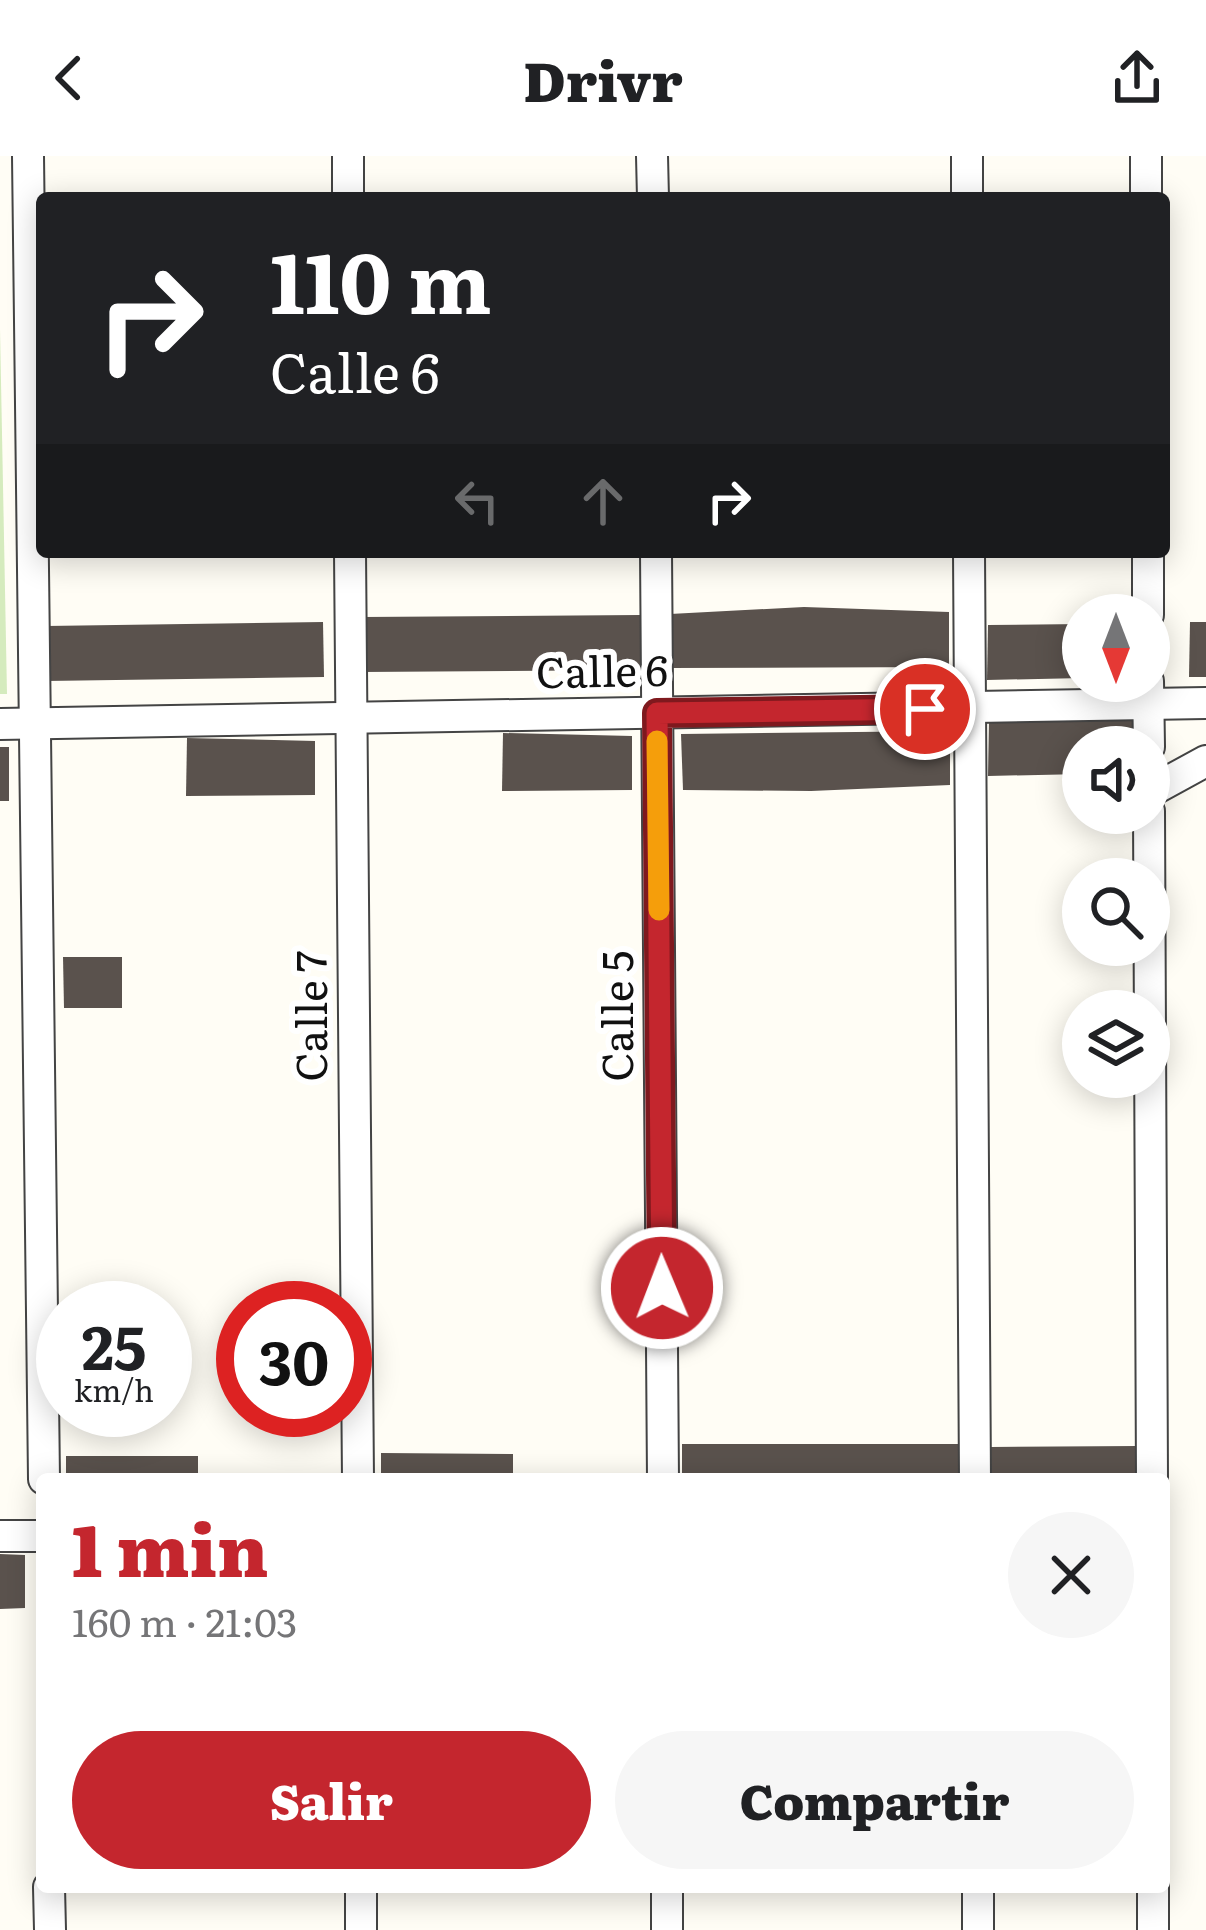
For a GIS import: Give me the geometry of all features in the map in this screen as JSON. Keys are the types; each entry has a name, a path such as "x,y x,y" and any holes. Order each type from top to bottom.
{"street":[{"path":"28,156 44,1473"},
{"path":"348,156 348,192"},
{"path":"652,156 653,192"},
{"path":"967,156 967,192"},
{"path":"1146,156 1146,192"},
{"name":"Calle 7","path":"350,558 358,1473"},
{"name":"Calle 5","path":"656,558 663,1473"},
{"path":"969,558 975,1473"},
{"path":"1148,558 1148,594"},
{"name":"Calle 6","path":"1170,697 1206,703"},
{"name":"Calle 6","path":"0,724 970,709 1062,701"},
{"path":"1170,781 1206,761"},
{"path":"1149,834 1153,1473"},
{"path":"0,1536 36,1536"},
{"path":"49,1893 50,1930"},
{"path":"361,1893 361,1930"},
{"path":"667,1893 667,1930"},
{"path":"977,1893 978,1930"},
{"path":"1154,1893 1154,1930"}],"green space":[{"path":"0,329 7,694 0,694"}],"building":[{"path":"804,607 949,612 949,667 669,668 670,614"},
{"path":"640,615 640,670 362,672 363,617"},
{"path":"323,622 324,677 46,681 46,626"},
{"path":"1190,622 1206,622 1206,677 1189,677"},
{"path":"1062,624 1062,678 987,680 988,625"},
{"path":"1136,719 1136,726 1062,726 1062,774 988,776 989,721"},
{"path":"950,731 950,785 683,790 681,734"},
{"path":"503,733 632,736 632,790 502,791"},
{"path":"187,738 315,741 315,795 186,796"},
{"path":"0,747 9,747 9,801 0,801"},
{"path":"63,957 122,957 122,1008 64,1008"},
{"path":"682,1444 961,1444 961,1473 682,1473"},
{"path":"1138,1446 1138,1473 990,1473 991,1447"},
{"path":"381,1453 513,1454 513,1473 381,1473"},
{"path":"66,1456 198,1456 198,1473 66,1473"},
{"path":"0,1554 25,1555 25,1608 0,1609"}],"slow traffic":[{"path":"657,741 659,910"}],"route":[{"path":"662,1288 657,713 925,709"}]}
